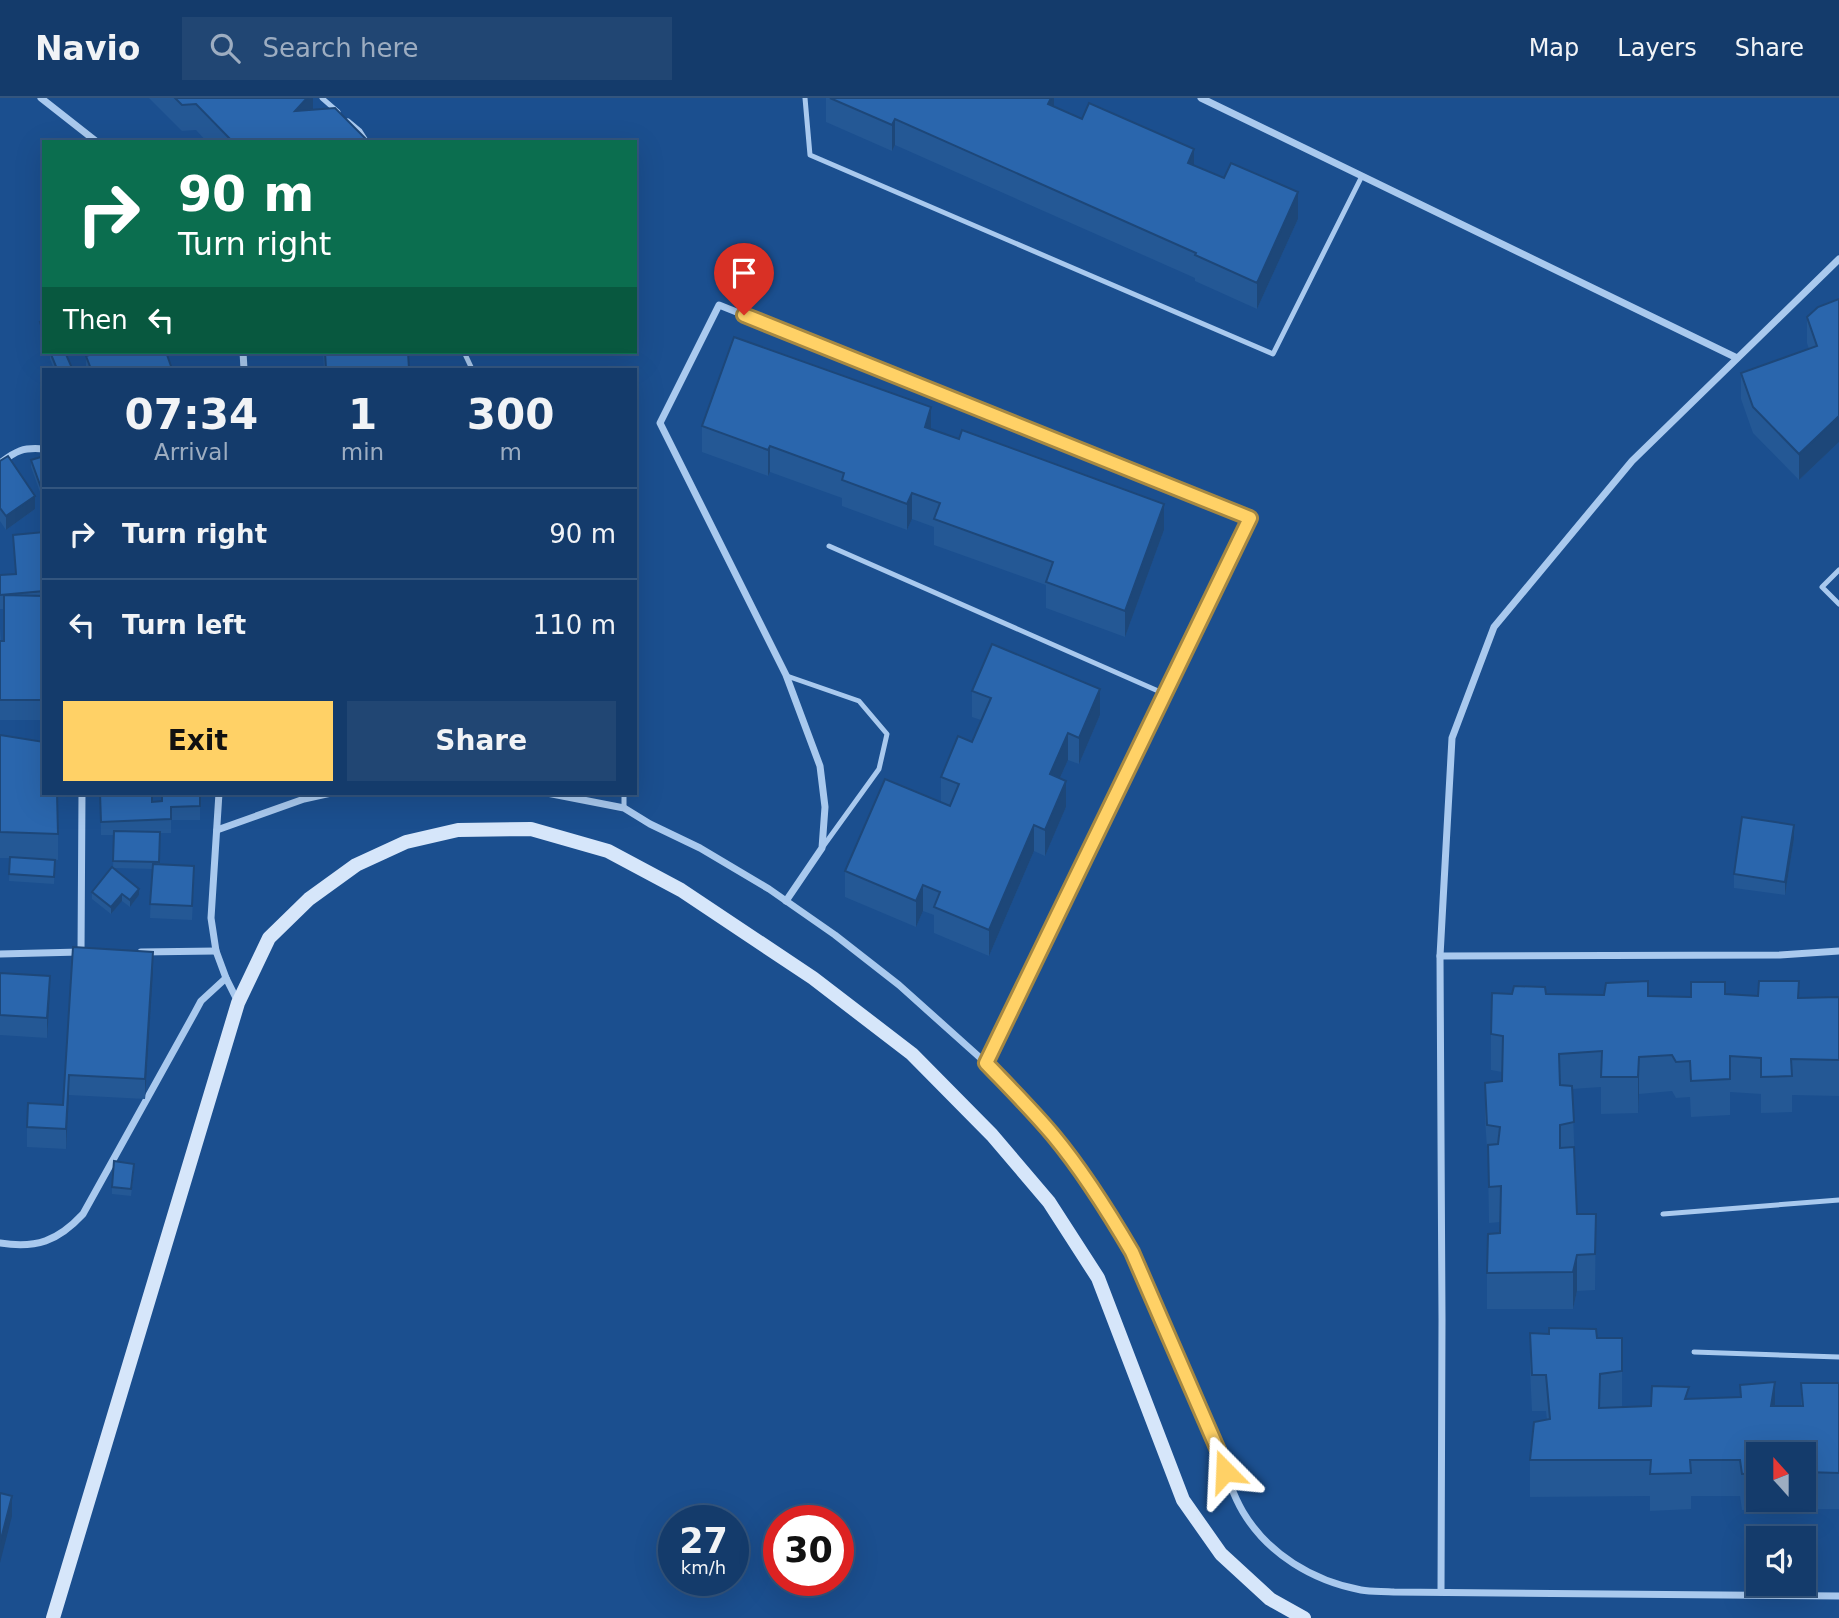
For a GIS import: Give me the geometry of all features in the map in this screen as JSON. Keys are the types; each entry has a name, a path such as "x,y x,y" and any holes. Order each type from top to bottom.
{"main road":[{"path":"53,1618 238,1003 269,938 309,899 356,865 406,842 458,830 531,829 608,851 681,890 813,978 912,1055 992,1135 1048,1202 1098,1278 1183,1500 1221,1555 1270,1599 1304,1618"}],"street":[{"path":"41,98 94,140"},
{"path":"1201,98 1737,358"},
{"path":"1441,1592 1440,956 1452,738 1494,626 1632,461 1839,259"},
{"path":"786,901 822,848 825,807 820,766 786,675 660,423 719,305 1250,518 986,1063"},
{"path":"0,463 15,452 29,448 42,449"},
{"path":"80,953 82,795"},
{"path":"219,795 211,918 216,951 238,1003"},
{"path":"217,830 322,795"},
{"path":"558,795 624,808 700,848 769,889 835,935 899,985 986,1063 1053,1135 1107,1208 1132,1252 1243,1513 1262,1537 1284,1558 1309,1573 1364,1591 1839,1596"},
{"path":"135,952 216,951"},
{"path":"1440,956 1780,956 1839,951"},
{"path":"0,954 94,952"},
{"path":"0,1243 27,1246 58,1236 72,1227 83,1214 201,1001 226,978"}],"lane":[{"path":"321,98 360,131 366,140"},
{"path":"805,98 810,156 1273,354 1362,176"},
{"path":"829,546 1165,694"},
{"path":"1839,570 1822,587 1839,604"},
{"path":"786,675 859,701 887,734 879,769 822,848"},
{"path":"624,795 624,808"},
{"path":"1663,1214 1839,1200"},
{"path":"1694,1352 1839,1357"}],"building":[{"path":"175,98 307,98 295,111 335,108 367,140 231,140 196,104 182,105"},
{"path":"830,98 1051,98 1048,104 1082,119 1089,103 1194,149 1188,163 1224,178 1231,163 1298,192 1257,283 1195,255 1196,253 895,119 892,125"},
{"path":"1839,299 1839,416 1799,454 1753,407 1741,373 1817,346 1807,317 1818,307"},
{"path":"734,337 931,407 925,427 959,439 962,430 1164,504 1125,611 1046,582 1053,562 934,519 940,503 912,493 907,504 842,480 844,473 770,446 768,450 702,426"},
{"path":"51,354 66,354 72,368 57,368"},
{"path":"167,354 172,368 91,368 86,356"},
{"path":"325,354 408,354 409,368 326,368"},
{"path":"8,456 35,496 6,516 0,508 0,461"},
{"path":"42,457 42,490 31,460"},
{"path":"42,532 42,591 0,595 0,575 16,574 13,535"},
{"path":"4,595 42,596 42,700 0,700 0,641 4,641"},
{"path":"992,644 1100,689 1079,738 1068,733 1050,774 1066,781 1045,830 1034,825 989,930 934,907 940,892 923,885 916,901 845,871 885,779 950,806 959,784 941,777 958,736 972,742 991,698 972,691"},
{"path":"0,735 42,742 42,795 57,795 58,834 0,832"},
{"path":"100,795 152,795 152,802 162,801 162,795 200,795 200,806 171,807 171,819 101,822"},
{"path":"1742,817 1794,825 1785,882 1734,874"},
{"path":"114,831 160,832 159,862 113,861"},
{"path":"10,857 55,860 54,877 9,874"},
{"path":"153,864 194,866 192,906 150,904"},
{"path":"112,867 139,889 130,900 122,894 111,907 92,892"},
{"path":"73,947 153,952 145,1079 69,1075 66,1129 27,1127 28,1103 63,1105"},
{"path":"0,973 50,976 47,1018 0,1015"},
{"path":"1648,981 1648,996 1691,997 1691,982 1725,982 1725,994 1758,996 1759,981 1799,981 1798,998 1839,997 1839,1060 1791,1059 1792,1076 1761,1077 1761,1058 1730,1056 1730,1079 1691,1081 1690,1061 1676,1062 1672,1055 1639,1057 1638,1077 1601,1077 1602,1051 1559,1054 1560,1085 1572,1086 1574,1122 1560,1125 1560,1148 1574,1147 1577,1214 1596,1214 1595,1254 1577,1255 1573,1272 1487,1273 1488,1234 1500,1233 1501,1186 1489,1187 1488,1145 1498,1144 1500,1127 1487,1125 1485,1083 1502,1081 1503,1036 1491,1034 1492,993 1512,994 1514,986 1545,987 1546,994 1604,995 1606,983"},
{"path":"114,1161 134,1164 131,1189 112,1187"},
{"path":"1549,1328 1596,1329 1597,1338 1622,1338 1622,1371 1600,1374 1599,1408 1651,1406 1652,1386 1689,1387 1685,1399 1741,1397 1740,1385 1775,1382 1771,1406 1803,1406 1801,1383 1839,1383 1839,1473 1816,1472 1816,1442 1746,1442 1746,1474 1742,1474 1740,1460 1690,1460 1691,1473 1650,1474 1651,1460 1530,1460 1534,1422 1550,1419 1546,1375 1532,1375 1530,1333 1549,1334"},
{"path":"0,1493 12,1496 0,1543"}],"route":[{"path":"744,315 1250,518 986,1063 1053,1135 1107,1208 1132,1252 1225,1471"}]}
